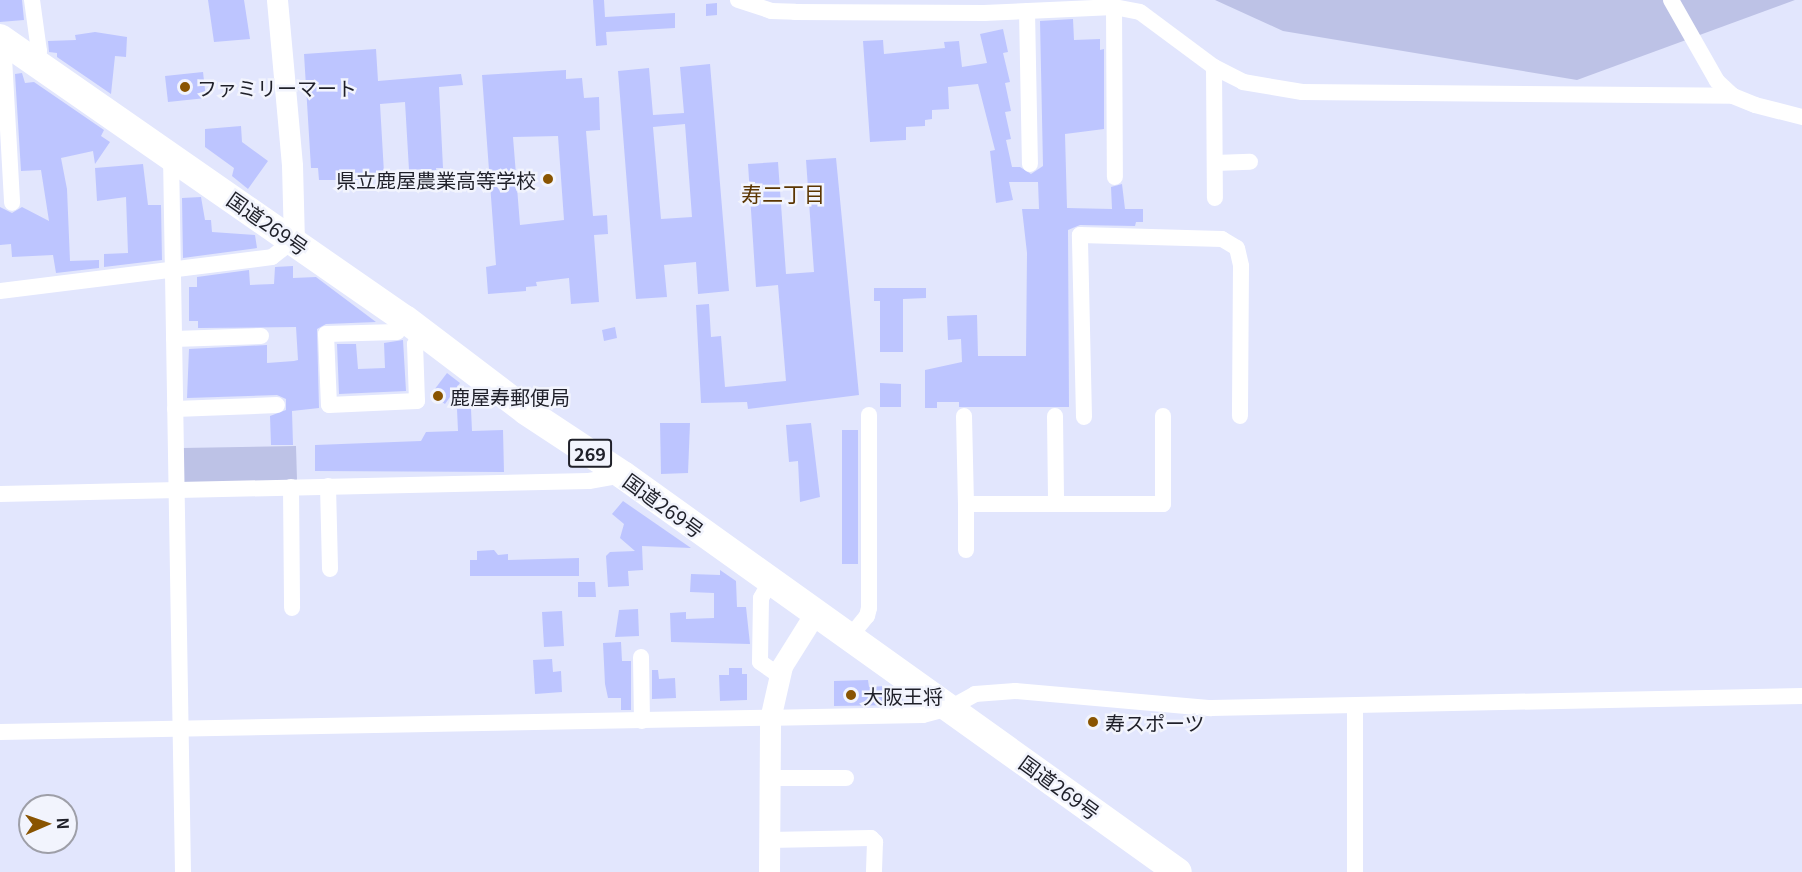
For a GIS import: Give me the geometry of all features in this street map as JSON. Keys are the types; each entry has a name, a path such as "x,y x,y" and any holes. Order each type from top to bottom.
{"highway":[{"name":"国道269号","path":"2,39 294,240 415,326 526,411 623,475 814,615 950,708 1178,872"}],"street":[{"path":"32,0 39,51 36,62"},
{"path":"0,291 272,257 294,240 292,165 277,0"},
{"path":"738,0 771,10 872,6 984,7 1027,11 1114,7 1140,12 1214,67 1243,82 1312,93 1551,91 1733,96 1802,117"},
{"path":"1671,0 1717,81 1733,96"},
{"path":"1114,7 1115,177"},
{"path":"1027,11 1030,164"},
{"path":"2,39 12,202"},
{"path":"1214,67 1215,198"},
{"path":"171,156 183,872"},
{"path":"1215,163 1250,162"},
{"path":"1084,417 1080,235 1222,239 1233,243 1241,266 1240,416"},
{"path":"415,326 417,401 329,405 326,334 397,332 415,326"},
{"path":"174,339 261,336"},
{"path":"175,409 277,405"},
{"path":"849,638 867,616 869,608 869,415"},
{"path":"964,416 966,550"},
{"path":"1055,416 1056,504"},
{"path":"966,504 1163,504 1163,416"},
{"path":"0,494 589,481 623,475"},
{"path":"328,486 330,569"},
{"path":"291,487 292,608"},
{"path":"770,582 761,598 760,662 780,676"},
{"path":"769,872 770,719 780,676 794,644 814,615"},
{"path":"641,657 642,721"},
{"path":"0,732 923,715 950,708 975,694 1015,691 1211,708 1802,696"},
{"path":"1355,706 1355,872"},
{"path":"769,778 846,778"},
{"path":"769,840 871,838 875,842 874,872"}],"shaded area":[{"path":"1215,0 1795,0 1577,80 1283,31"},
{"path":"296,446 297,480 181,484 182,448"}],"building":[{"path":"0,0 22,0 24,20 0,22"},
{"path":"208,0 244,0 250,39 214,42"},
{"path":"593,0 604,0 605,17 675,13 675,28 606,32 607,45 596,46"},
{"path":"717,3 717,15 706,16 706,4"},
{"path":"1073,19 1074,40 1100,39 1100,50 1104,49 1104,129 1065,134 1067,208 1112,209 1111,187 1122,184 1125,209 1143,209 1143,222 1136,222 1135,226 1080,225 1068,230 1069,407 959,407 959,402 937,402 937,408 925,408 925,370 962,362 961,339 948,340 947,316 977,315 978,356 1026,356 1027,253 1022,209 1039,209 1038,182 1009,182 1013,200 996,203 990,151 995,150 978,84 948,87 949,109 932,110 932,119 925,120 925,126 906,127 906,140 870,142 863,41 883,40 884,54 945,48 944,42 959,41 962,67 987,63 980,34 1003,29 1008,52 1003,53 1010,82 1005,83 1011,111 1005,112 1011,139 1006,140 1012,167 1020,167 1031,174 1043,166 1040,21"},
{"path":"95,32 127,37 126,57 115,56 111,94 57,57 57,53 49,52 48,41 76,40 75,35"},
{"path":"376,49 378,81 461,74 463,85 439,87 443,168 436,168 437,175 424,176 423,169 409,170 405,102 380,104 384,173 360,175 361,180 319,180 318,168 311,168 304,54"},
{"path":"710,64 729,291 698,294 696,262 664,265 667,297 636,299 618,71 649,68 653,115 684,113 680,67","holes":["685,124 692,217 661,219 653,127"]},
{"path":"566,70 566,79 582,78 584,98 599,97 600,130 586,131 593,216 607,215 608,234 594,235 599,302 571,304 569,278 536,282 537,286 526,287 526,291 488,294 486,267 496,265 482,75","holes":["558,136 564,220 520,225 513,137"]},
{"name":"ファミリーマート","path":"203,72 206,98 168,102 165,76"},
{"path":"22,73 25,83 34,82 104,130 101,136 110,142 95,164 93,151 61,158 67,189 70,261 99,260 99,268 56,273 53,255 12,257 11,244 0,245 0,207 12,213 22,207 49,221 41,170 21,171 15,74"},
{"path":"241,126 242,142 268,161 248,189 232,176 234,168 205,147 205,129"},
{"path":"836,158 859,395 748,409 747,402 701,403 696,305 709,304 711,337 721,336 725,387 786,381 778,285 756,287 748,164 778,162 786,274 814,272 806,160"},
{"path":"143,164 148,205 161,205 162,260 104,267 104,254 128,253 126,197 97,201 95,168"},
{"path":"201,197 205,220 211,220 212,232 255,235 257,248 183,258 182,198"},
{"path":"293,266 293,278 316,277 376,322 326,324 317,329 319,408 292,411 293,445 271,445 270,416 286,410 286,399 277,395 187,398 189,349 267,345 267,363 294,361 298,360 296,327 198,328 198,321 189,321 189,287 197,287 197,277 249,270 250,285 274,284 275,267"},
{"path":"874,288 926,288 926,298 903,299 903,352 880,352 880,301 874,301"},
{"path":"615,327 617,338 604,341 602,330"},
{"path":"403,340 406,391 339,394 337,344 356,344 358,369 385,368 384,343"},
{"path":"447,373 460,383 445,404 431,394"},
{"path":"880,383 901,384 901,407 880,407"},
{"path":"457,409 471,409 472,431 503,430 504,472 315,471 315,445 421,441 426,432 458,431"},
{"path":"660,423 690,423 688,473 661,474"},
{"path":"811,423 820,497 800,502 798,461 789,462 786,425"},
{"path":"842,430 858,430 858,564 842,564"},
{"path":"623,501 691,548 642,546 643,570 628,571 629,586 608,587 606,556 610,552 635,551 620,538 624,524 612,514"},
{"path":"494,550 498,555 508,554 508,560 579,558 579,576 470,576 470,560 477,560 477,551"},
{"path":"720,570 736,581 737,607 746,607 750,644 671,642 670,613 686,612 686,619 714,618 714,593 690,592 691,574 720,575"},
{"path":"578,582 595,582 596,597 578,597"},
{"path":"638,609 639,636 615,637 619,610"},
{"path":"562,611 564,646 544,647 542,612"},
{"path":"621,642 622,661 631,661 631,710 621,710 621,698 608,698 605,684 603,643"},
{"path":"552,659 553,672 561,671 562,692 535,694 533,660"},
{"path":"729,668 742,668 742,674 747,674 747,700 720,701 719,675 729,675"},
{"path":"652,670 658,670 659,679 675,678 676,698 652,699"},
{"name":"大阪王将","path":"868,680 869,687 885,686 903,698 903,705 834,706 834,681"}],"place":[{"name":"ファミリーマート","path":"185,87"},
{"name":"県立鹿屋農業高等学校","path":"548,179"},
{"name":"鹿屋寿郵便局","path":"438,396"},
{"name":"大阪王将","path":"851,695"},
{"name":"寿スポーツ","path":"1093,722"}],"district":[{"name":"寿二丁目","path":"783,193"}]}
